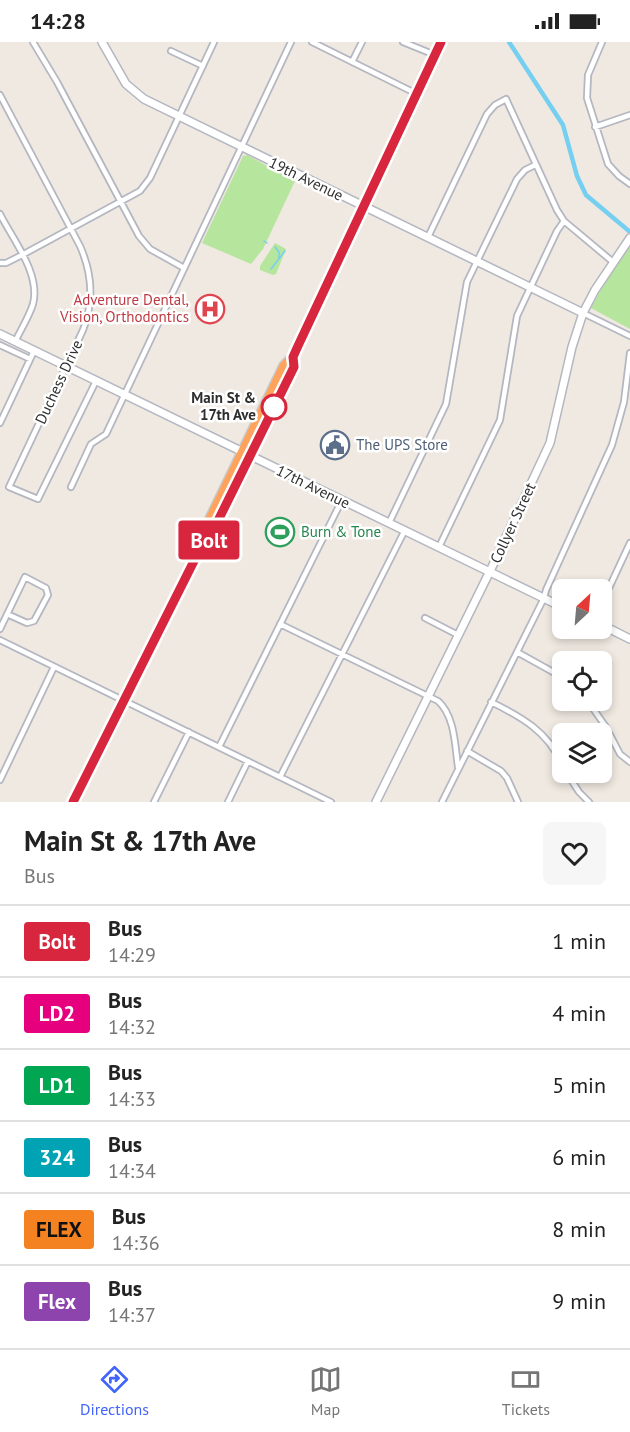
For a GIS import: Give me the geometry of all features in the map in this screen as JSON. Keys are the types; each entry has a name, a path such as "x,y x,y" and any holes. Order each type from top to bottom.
{"highway":[{"path":"73,802 198,553 196,548 247,454 286,363 293,357 441,42"}],"street":[{"path":"33,42 143,242 163,257 184,268"},
{"name":"19th Avenue","path":"102,42 119,74 134,92 144,99 630,336"},
{"path":"0,263 22,255 121,203 146,185 214,42"},
{"path":"71,487 91,444 106,434 291,42"},
{"path":"312,42 417,94"},
{"path":"352,62 362,42"},
{"path":"403,42 435,55"},
{"path":"602,42 591,65 586,89 608,164 630,184"},
{"path":"171,51 203,66"},
{"name":"Duchess Drive","path":"0,95 72,229 88,267 90,304 83,330 9,487 38,500 96,381"},
{"path":"428,238 487,114 495,105 506,99 556,210 564,221 613,262"},
{"path":"596,127 630,115"},
{"path":"389,523 447,401 464,292 517,179 525,170 535,165"},
{"path":"0,214 30,270 35,292 32,307 15,342"},
{"path":"439,547 500,420 517,316 557,231 564,221"},
{"name":"Collyer Street","path":"376,802 490,572 550,443 572,347 583,313 595,290 630,238"},
{"path":"2,335 0,345 30,359"},
{"name":"17th Avenue","path":"2,335 552,602"},
{"path":"0,423 34,351"},
{"path":"442,802 544,598 616,434 624,402 630,353"},
{"path":"219,747 342,500"},
{"path":"280,777 405,531"},
{"path":"612,582 630,543"},
{"path":"0,629 7,614 25,577 46,588 48,595 34,621 27,623 7,614"},
{"path":"425,618 458,635"},
{"path":"280,624 438,701 447,712 458,769"},
{"path":"612,631 630,639"},
{"path":"0,640 331,802"},
{"path":"517,652 552,671"},
{"path":"0,780 54,667"},
{"path":"491,702 516,714 540,731 552,746"},
{"path":"595,711 620,754 630,762"},
{"path":"154,802 189,732"},
{"path":"467,752 501,771 507,778 518,802"},
{"path":"228,802 248,761"},
{"path":"573,783 590,802"}],"green space":[{"path":"247,155 295,181 263,249 251,264 202,243 243,156"},
{"path":"275,243 286,249 276,274 273,275 260,270 260,266"},
{"path":"630,246 630,329 591,308"}],"waterway":[{"path":"509,42 563,125 577,176 586,195 629,231"},
{"path":"275,247 279,252 279,259"},
{"path":"271,269 285,251"}],"bus line":[{"name":"Bolt","path":"73,802 198,553 203,551 248,464 294,367 293,357 297,348 441,42"}],"place":[{"name":"Adventure Dental, Vision, Orthodontics","path":"210,309"},
{"name":"Main St & 17th Ave","path":"274,407"},
{"name":"The UPS Store","path":"335,445"},
{"name":"Burn & Tone","path":"280,532"}]}
